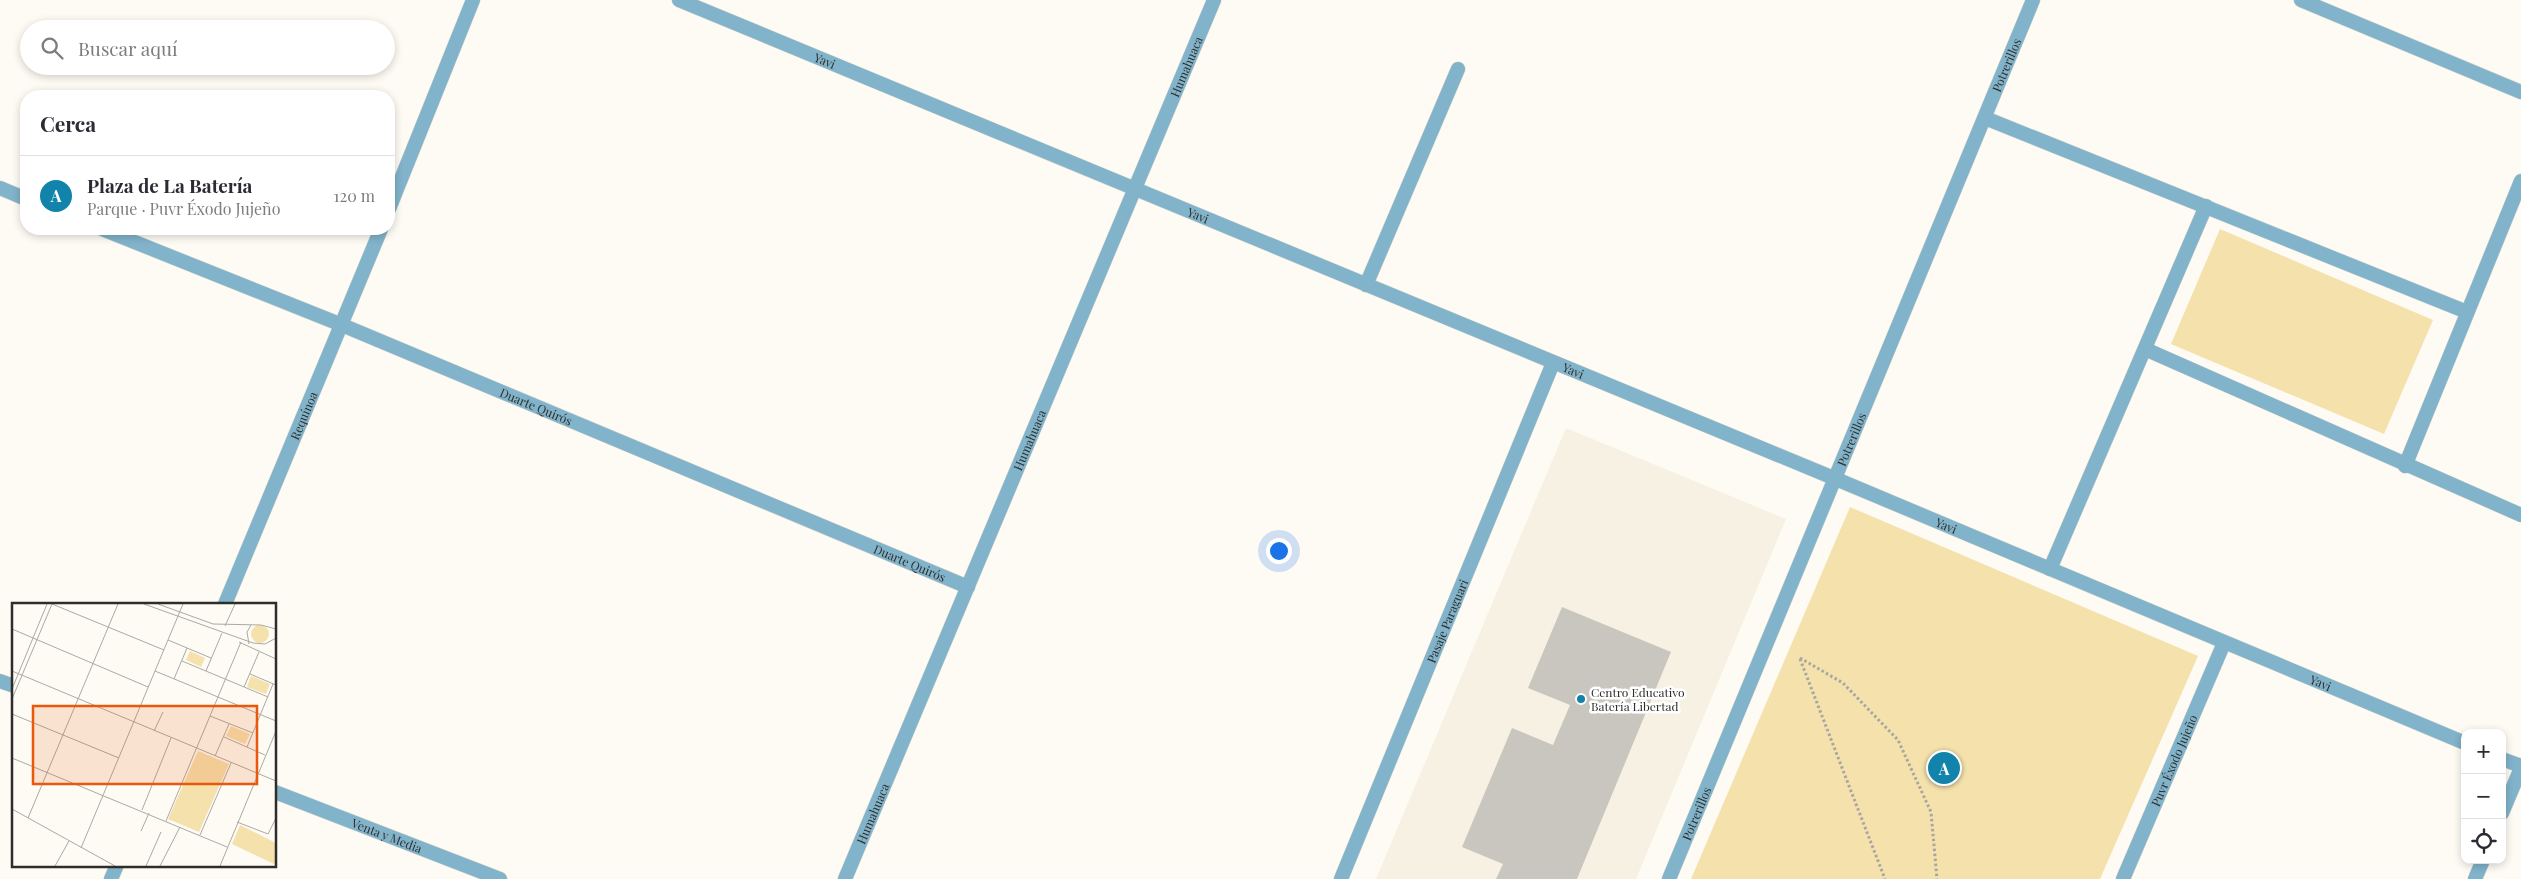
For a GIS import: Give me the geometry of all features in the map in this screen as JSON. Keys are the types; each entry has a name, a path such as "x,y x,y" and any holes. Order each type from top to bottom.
{"street":[{"path":"395,194 473,0"},
{"name":"Yavi","path":"679,0 1836,479 2461,741"},
{"name":"Humahuaca","path":"845,879 1214,0"},
{"name":"Potrerillos","path":"1669,879 2033,0"},
{"path":"2301,0 2521,92"},
{"path":"1366,284 1458,69"},
{"path":"1985,118 2468,312"},
{"path":"2405,466 2521,181"},
{"path":"0,188 20,196"},
{"path":"2050,569 2206,206"},
{"name":"Duarte Quirós","path":"117,235 342,324 968,587"},
{"name":"Requínoa","path":"225,603 379,235"},
{"path":"2144,350 2405,466 2521,515"},
{"name":"Pasaje Paraguari","path":"1341,879 1553,363"},
{"name":"Puvr Éxodo Jujeño","path":"2123,879 2224,643"},
{"path":"0,681 12,685"},
{"path":"2506,761 2521,767 2506,803"},
{"name":"Venta y Media","path":"276,792 500,879"},
{"path":"2475,879 2481,864"},
{"path":"111,879 117,866"}],"path":[{"path":"1885,879 1800,658 1843,683 1898,740 1931,812 1938,879"}],"shaded area":[{"path":"2220,229 2433,320 2384,434 2171,344"},
{"name":"Centro Educativo Batería Libertad","path":"1566,428 1786,519 1636,879 1376,879"},
{"path":"1850,507 2198,656 2100,879 1691,879"}],"building":[{"path":"1562,607 1671,652 1577,879 1496,879 1503,864 1462,847 1512,728 1553,745 1570,705 1528,688"}],"place":[{"name":"Centro Educativo Batería Libertad","path":"1581,699"},
{"name":"Plaza de La Batería","path":"1944,768"}]}
